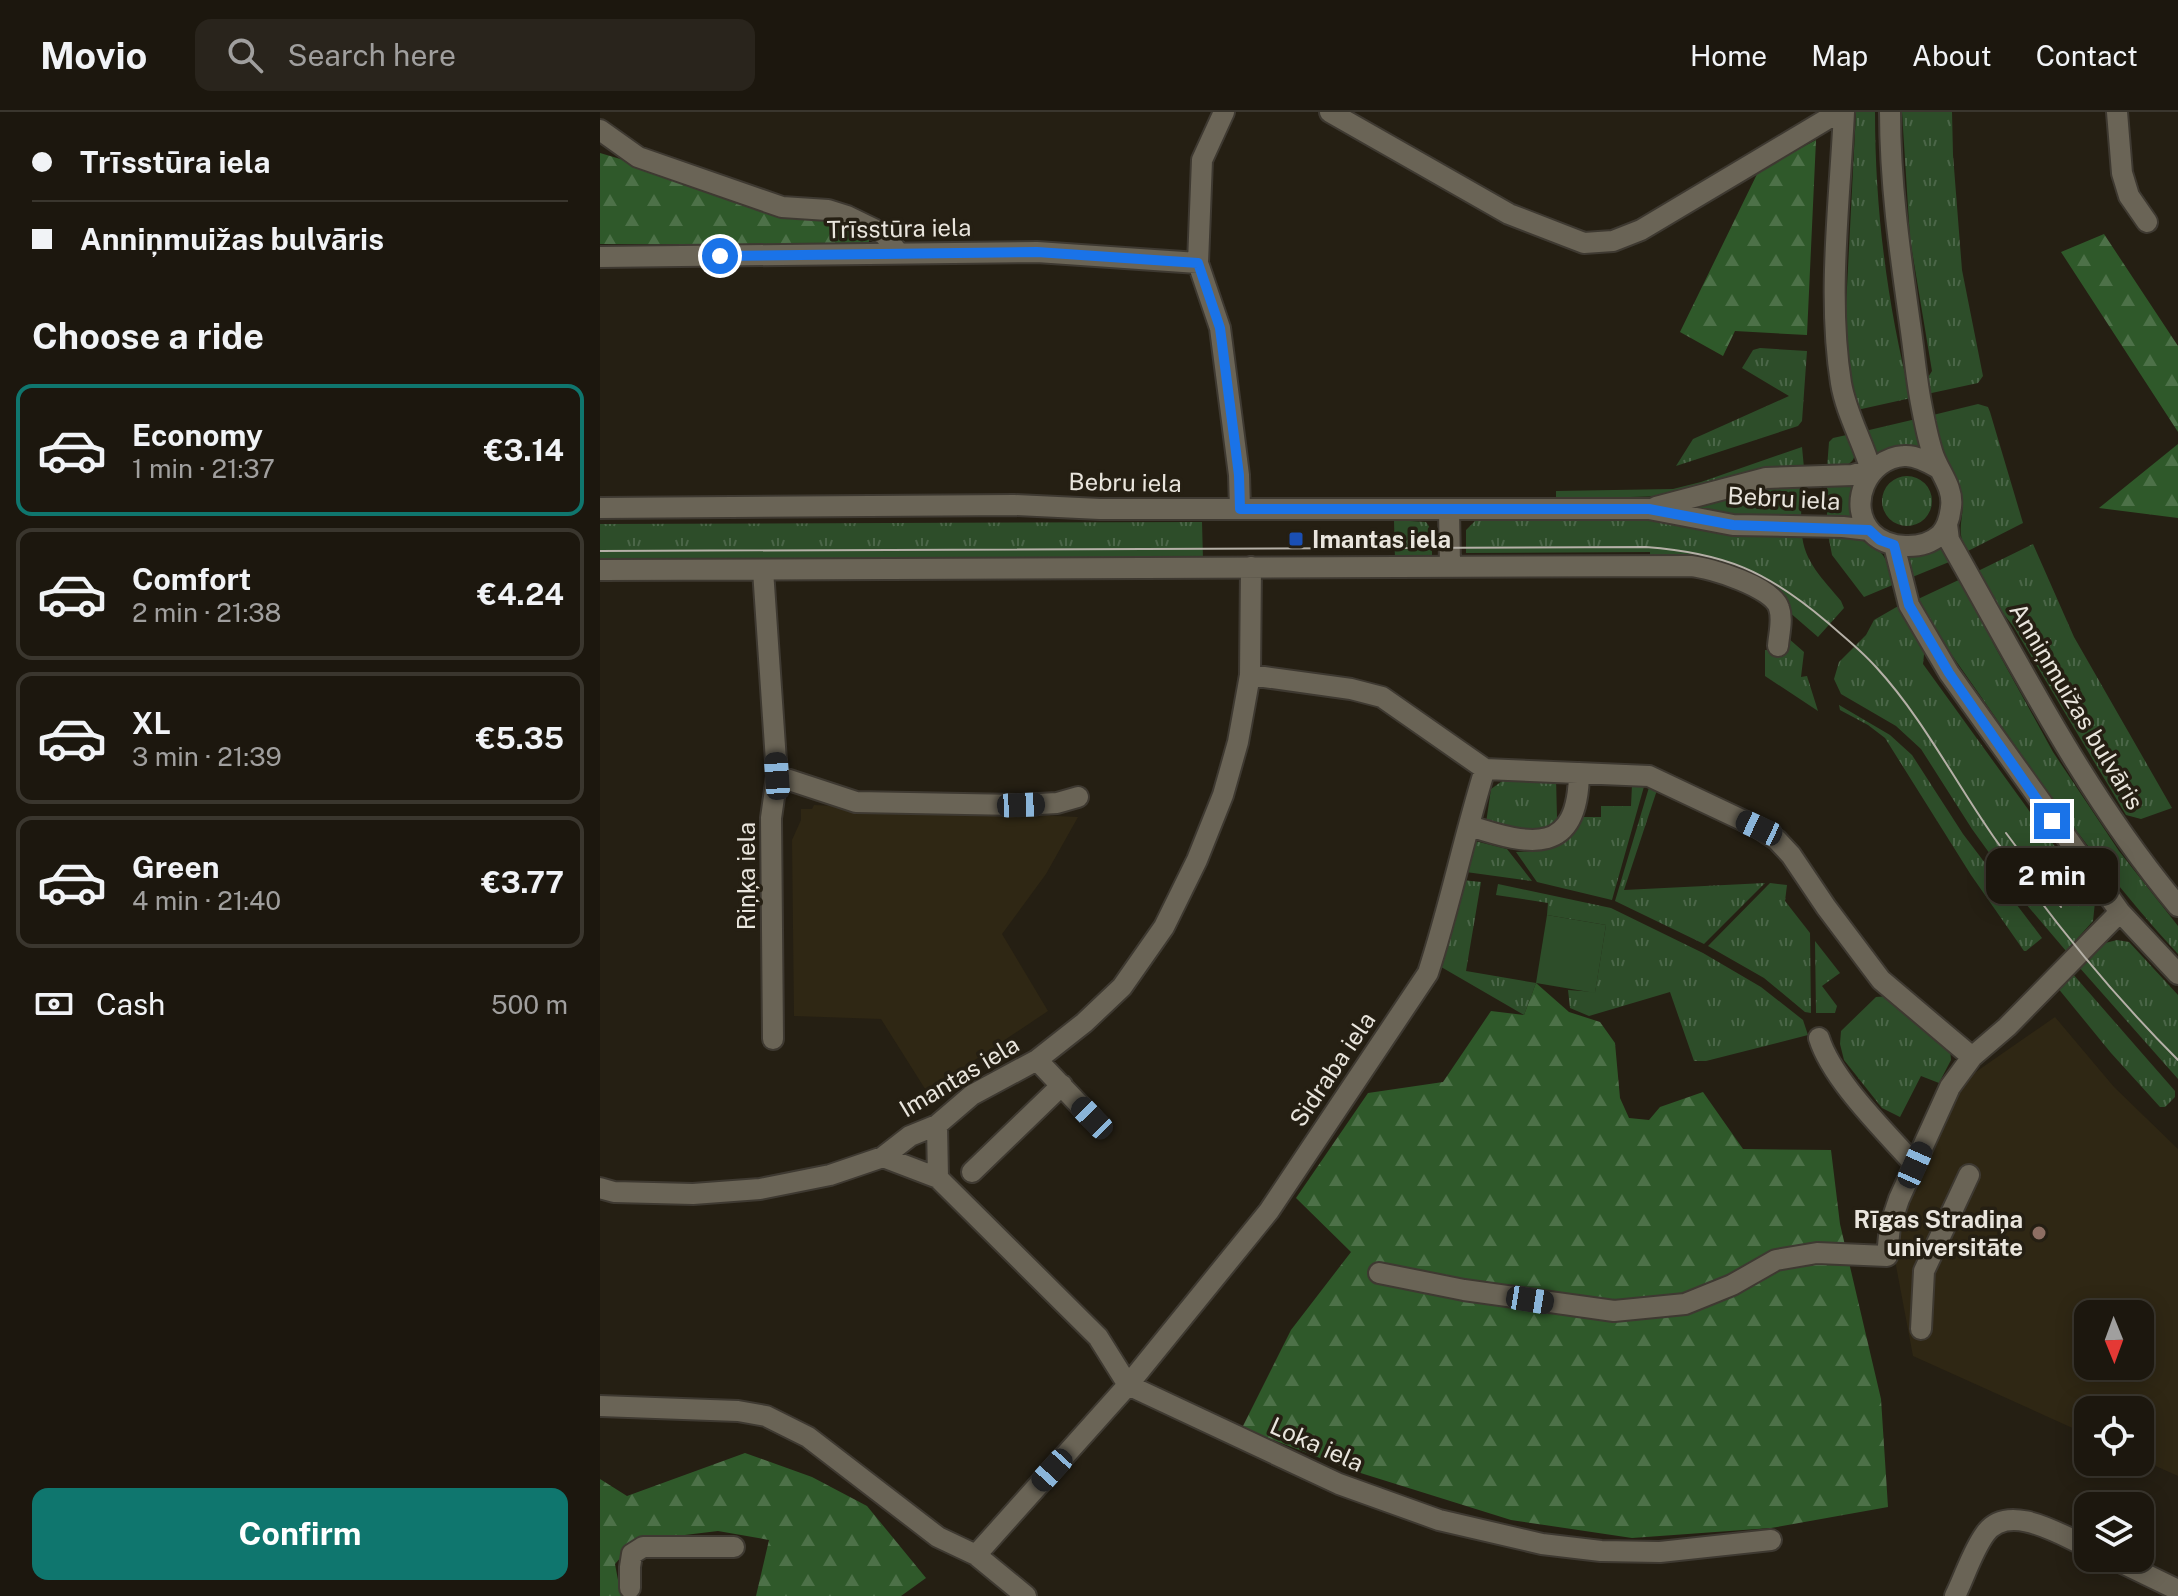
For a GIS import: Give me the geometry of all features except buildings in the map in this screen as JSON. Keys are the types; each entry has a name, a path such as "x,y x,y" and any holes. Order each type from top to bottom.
{"street":[{"path":"1224,112 1202,160 1198,263 1220,328 1239,475 1240,509"},
{"path":"1330,112 1509,214 1584,243 1613,241 1641,230 1842,112"},
{"path":"1842,112 1835,307 1838,360 1846,406 1871,470"},
{"name":"Anniņmuižas bulvāris","path":"1890,112 1894,211 1916,375 1938,468 1951,493 1952,506 1947,524 1949,540 2065,745 2130,843 2178,906"},
{"path":"2117,112 2122,173 2129,196 2147,222"},
{"path":"600,130 638,157 782,207 828,210 847,216 884,234 899,254"},
{"name":"Trīsstūra iela","path":"600,257 1037,252 1198,263"},
{"path":"1938,468 1924,460 1904,456 1885,461 1871,470 1862,488 1861,506 1869,530 1880,540 1894,545 1907,546 1931,540 1940,535 1947,524"},
{"name":"Bebru iela","path":"1649,509 1766,478 1853,475 1871,470"},
{"name":"Bebru iela","path":"600,508 1014,505 1100,509 1649,509 1733,525 1869,530"},
{"path":"1449,510 1450,565"},
{"path":"1894,545 1909,605 1949,673 2035,798 2120,912 2178,974"},
{"path":"600,570 1691,566 1736,579 1772,598 1780,612 1778,646"},
{"name":"Imantas iela","path":"600,1188 614,1192 693,1194 760,1189 830,1175 883,1157 910,1136 937,1125 972,1095 1037,1060 1084,1023 1122,987 1164,927 1197,860 1223,795 1238,742 1250,675 1251,567"},
{"name":"Riņķa iela","path":"763,570 777,776 771,818 773,1039"},
{"path":"1250,675 1351,689 1382,697 1485,769 1649,776 1759,828 1777,840 1791,855 1881,980 1972,1057"},
{"name":"Sidraba iela","path":"976,1555 1128,1385 1269,1211 1428,973 1485,769"},
{"path":"1470,826 1536,841 1556,835 1568,826 1579,801 1579,773"},
{"path":"777,776 856,802 1021,805 1057,803 1078,797"},
{"path":"1379,1273 1464,1290 1614,1311 1685,1304 1732,1285 1776,1260 1817,1253 1887,1256 1890,1226 1950,1087 1972,1057 2007,1027 2120,912"},
{"path":"1819,1038 1829,1060 1866,1111 1915,1165"},
{"path":"1037,1060 1092,1118"},
{"path":"972,1172 1062,1085"},
{"path":"937,1125 938,1178"},
{"path":"883,1157 938,1178 1098,1337 1128,1385"},
{"path":"1921,1329 1924,1271 1969,1175"},
{"name":"Loka iela","path":"1128,1385 1339,1484 1454,1524 1542,1544 1601,1551 1660,1552 1771,1540"},
{"path":"600,1406 738,1411 766,1416 808,1437 938,1537 976,1555 1026,1596"},
{"path":"1955,1596 1987,1531 2000,1520 2019,1520 2039,1525 2074,1541"},
{"path":"630,1588 632,1554 643,1547 734,1547"},
{"path":"2141,1572 2178,1590"}],"shaded area":[{"path":"814,805 1078,817 1046,874 1002,934 1048,1011 927,1092 881,1019 794,1016 792,840 801,820 801,809 812,809"},
{"name":"Rīgas Stradiņa universitāte","path":"2055,1017 2114,1087 2178,1149 2178,1476 2154,1465 2154,1396 2074,1396 2074,1429 1913,1356 1894,1255 1906,1211 1958,1092 1970,1076"}],"green space":[{"path":"1856,112 1875,112 1877,184 1884,256 1895,328 1911,398 1857,410 1848,378 1846,307"},
{"path":"1902,112 1952,112 1962,270 1983,376 1978,383 1927,394 1925,382 1932,371 1910,239"},
{"path":"1816,140 1807,335 1735,331 1723,356 1680,332 1759,170"},
{"path":"600,153 871,233 868,245 600,244"},
{"path":"2104,234 2178,346 2178,432 2061,252"},
{"path":"1753,350 1807,351 1802,421 1798,426 1676,466 1693,439 1789,396 1742,368"},
{"path":"1978,404 1988,407 1990,412 2023,523 1966,552 1961,536 1961,491 1942,458 1933,415"},
{"path":"1916,419 1921,449 1897,447 1875,455 1865,431"},
{"path":"1851,434 1855,450 1852,460 1844,466 1827,468 1829,442"},
{"path":"2178,444 2178,518 2099,508"},
{"path":"1802,447 1804,468 1667,496 1556,499 1556,491 1673,489"},
{"path":"1897,477 1917,477 1931,491 1931,511 1917,525 1897,525 1883,511 1883,491"},
{"path":"1802,484 1801,519 1745,519 1685,511 1727,494"},
{"path":"1827,484 1853,484 1855,518 1827,519"},
{"path":"1632,519 1802,533 1810,561 1844,608 1818,637 1788,611 1783,601 1650,559 1650,552 1466,553 1466,530 1475,521"},
{"path":"1394,520 1426,522 1432,531 1432,556 1429,559 1395,560"},
{"path":"1202,522 1203,560 600,564 600,524"},
{"path":"1828,534 1872,545 1886,559 1895,584 1864,597 1832,555"},
{"path":"1942,544 1954,560 1910,578 1908,555 1925,554"},
{"path":"2033,544 2074,637 2172,808 2141,819 2126,815 2013,626 1992,599 1978,571"},
{"path":"1965,577 1993,643 2053,752 2119,851 2178,926 2178,954 2078,833 1926,619 1916,600"},
{"path":"1900,605 1925,645 1923,664 2095,902 2093,921 2066,951 2026,904 1972,829 1921,749 1896,726 1841,694 1834,679 1839,662 1866,635 1874,620"},
{"path":"1788,638 1804,652 1801,677 1807,676 1818,711 1765,676 1765,650 1782,650"},
{"path":"1839,705 1890,735 1912,755 1963,834 2042,938 2024,951 1971,875 1885,738 1840,710"},
{"path":"1556,778 1557,818 1554,830 1541,835 1486,823 1491,789 1505,779"},
{"path":"1645,783 1612,900 1537,882 1516,852 1555,846 1570,835 1580,817 1601,817 1601,806 1631,806 1632,785"},
{"path":"1650,784 1658,787 1624,890 1765,883 1704,944 1615,901"},
{"path":"1475,841 1507,849 1532,881 1466,872"},
{"path":"1462,880 1481,882 1466,971 1536,983 1524,1015 1436,964"},
{"path":"1770,883 1787,885 1785,901 1810,933 1811,1013 1805,1012 1764,978 1708,946"},
{"path":"1498,884 1611,908 1703,953 1761,987 1803,1020 1808,1035 1706,1061 1694,1061 1670,992 1589,1016 1570,1008 1568,990 1595,992 1606,925 1547,915 1548,903 1496,895"},
{"path":"1547,915 1606,925 1595,993 1536,983"},
{"path":"2117,940 2129,942 2178,995 2178,1079 2079,967 2105,943"},
{"path":"1815,941 1840,973 1822,986 1837,1006 1835,1013 1816,1013"},
{"path":"2072,973 2175,1091 2175,1097 2165,1107 2160,1107 2111,1053 2057,987"},
{"path":"1536,983 1569,1012 1600,1022 1615,1043 1620,1098 1629,1118 1649,1120 1660,1107 1703,1092 1743,1149 1831,1150 1840,1224 1881,1399 1888,1507 1771,1528 1632,1538 1511,1520 1351,1470 1242,1428 1291,1330 1351,1252 1296,1198 1368,1093 1443,1082 1491,1011 1524,1015"},
{"path":"1889,996 1950,1049 1951,1060 1939,1083 1921,1076 1900,1117 1882,1108 1844,1060 1840,1044 1841,1031 1876,997"},
{"path":"745,1453 812,1477 867,1506 926,1578 901,1596 756,1596 769,1540 718,1531 635,1541 615,1564 621,1596 600,1596 600,1479 627,1496"}],"tram line":[{"path":"600,551 1646,547 1722,560 1764,577 1785,590 1827,622 1876,667 1908,707 2036,895 2104,980 2178,1060"},
{"path":"2006,833 2061,907"}],"place":[{"name":"Imantas iela","path":"1296,539"},
{"name":"Rīgas Stradiņa universitāte","path":"2039,1233"}],"route":[{"path":"720,256 1037,252 1198,263 1220,328 1239,475 1240,509 1649,509 1733,525 1869,530 1880,540 1894,545 1909,605 1949,673 2052,821"}]}
